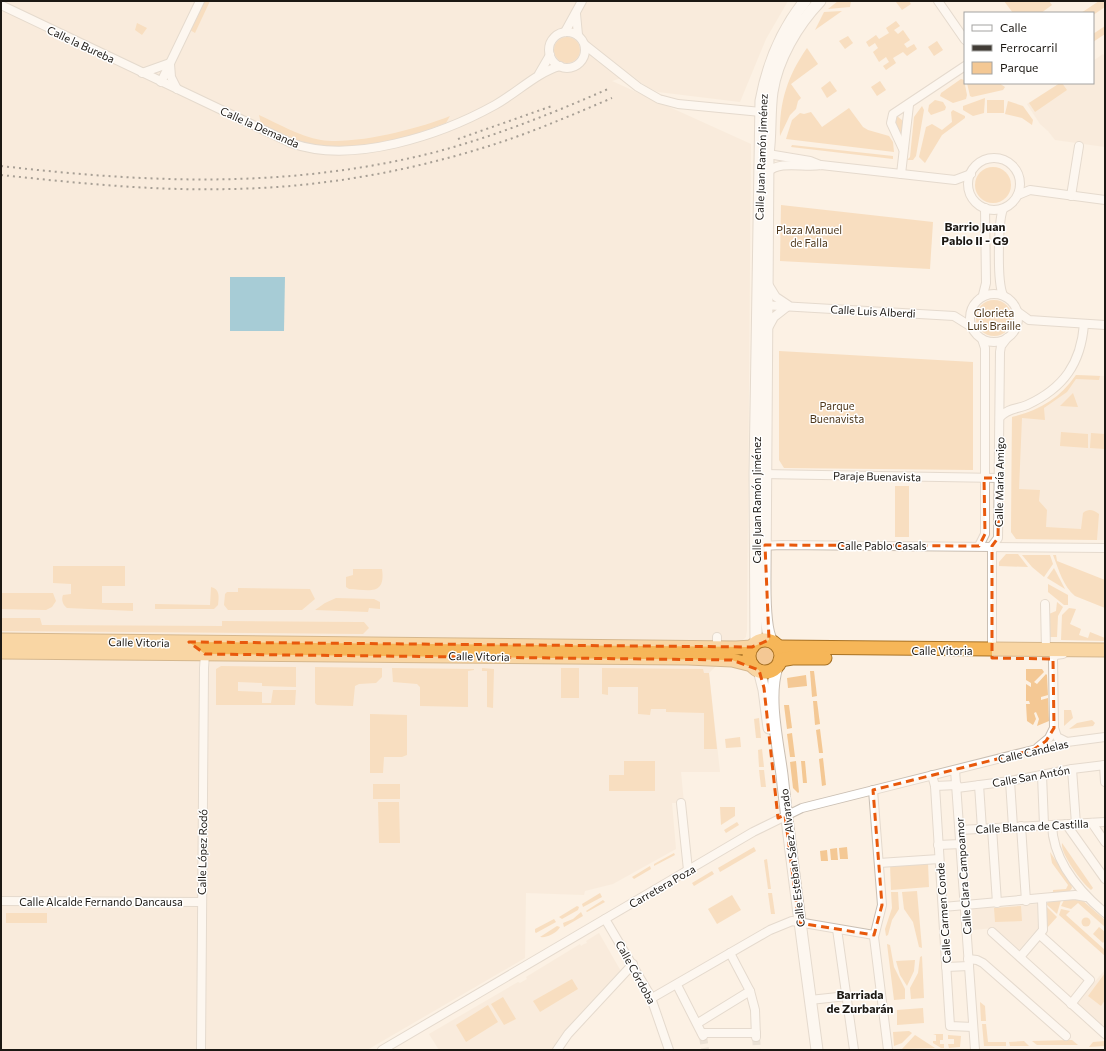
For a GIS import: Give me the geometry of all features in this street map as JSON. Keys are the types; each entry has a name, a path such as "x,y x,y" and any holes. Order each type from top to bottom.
{"highway":[{"name":"Calle Vitoria","path":"1,640 736,648 754,645"},
{"path":"767,640 775,644 781,654 779,664 768,671 756,668 749,656 754,645 767,640"},
{"path":"189,642 205,654"},
{"name":"Calle Vitoria","path":"775,644 992,650 1105,658"},
{"name":"Calle Vitoria","path":"779,664 792,658 1049,655 1105,650"},
{"name":"Calle Vitoria","path":"1,652 688,658 732,660 756,668"}],"main road":[{"name":"Calle Juan Ramón Jiménez","path":"775,644 769,635 765,602 765,545 761,474 763,253 761,106 765,79 777,45 805,1"},
{"name":"Calle Juan Ramón Jiménez","path":"762,357 767,329 763,305 768,284 763,253 772,94 779,68 788,46 806,16 820,1"},
{"name":"Calle Juan Ramón Jiménez","path":"754,645 755,550 761,474"},
{"name":"Calle Esteban Sáez Alvarado","path":"779,664 774,677 774,698 782,817"},
{"name":"Calle Esteban Sáez Alvarado","path":"756,668 764,690 782,817 810,1050"},
{"name":"Calle Esteban Sáez Alvarado","path":"795,922 810,1000 817,1050"}],"street":[{"path":"161,82 200,1"},
{"path":"582,1 565,32 553,38 550,46 550,55 556,64 571,68 582,60 586,46"},
{"path":"938,1 964,39"},
{"name":"Calle la Bureba","path":"1,5 161,82"},
{"path":"576,14 578,35 586,46 602,60 643,90 664,100 678,104 749,110 769,104 772,94"},
{"path":"565,32 578,35"},
{"name":"Calle la Demanda","path":"539,74 550,55"},
{"path":"582,60 602,60"},
{"path":"142,73 170,63"},
{"path":"170,63 171,77 178,90"},
{"name":"Calle la Demanda","path":"161,82 291,143 312,149 340,150 387,144 442,129 494,105 510,96 539,74 560,66"},
{"path":"903,149 891,123 893,114 909,105 964,67"},
{"path":"901,174 909,105"},
{"path":"761,106 766,118 766,148 768,154 810,161 821,165 955,180 971,174 982,161 998,159 1011,165 1020,180 1030,190"},
{"path":"893,114 900,115 907,127"},
{"path":"1072,196 1079,146"},
{"path":"768,172 778,166 809,167 821,165"},
{"path":"969,190 971,174"},
{"path":"955,180 969,190 975,201 985,208 996,210 1003,209 1013,202 1018,195 1020,180"},
{"path":"1018,195 1030,190 1105,200"},
{"path":"985,208 986,283 983,295 957,316 970,326 982,339 997,342 1007,338 1016,328 1029,320"},
{"path":"1003,209 1000,225 1000,283 1003,295"},
{"path":"767,329 774,317 788,306 776,297 768,284"},
{"path":"983,295 1003,295 1011,301 1018,312 1029,320 1105,325"},
{"path":"970,326 969,315 973,304"},
{"name":"Calle Luis Alberdi","path":"763,305 957,316"},
{"path":"1016,328 1019,319 1018,312"},
{"path":"1000,417 1011,409 1023,407 1045,395 1062,380 1078,356 1083,339 1084,324"},
{"name":"Calle María Amigo","path":"992,546 998,538 1000,349 1007,338"},
{"name":"Calle María Amigo","path":"979,546 985,534 985,348 982,339"},
{"path":"1000,401 1011,409"},
{"name":"Paraje Buenavista","path":"761,474 999,478"},
{"path":"998,538 1011,547"},
{"name":"Calle Pablo Casals","path":"755,550 765,545 1105,548"},
{"path":"992,546 992,650"},
{"path":"1045,604 1054,728 1057,737 1066,742"},
{"name":"Calle Vitoria","path":"205,654 209,649 214,647 256,647 277,643"},
{"name":"Calle López Rodó","path":"201,1050 205,654"},
{"path":"1033,750 1049,738 1054,728"},
{"name":"Calle Candelas","path":"958,769 1066,742 1105,737"},
{"path":"1104,765 1105,782"},
{"name":"Calle San Antón","path":"957,786 1010,781 1072,769 1104,765"},
{"name":"Carretera Poza","path":"382,1050 688,870 782,817 802,808 958,769"},
{"name":"Calle Clara Campoamor","path":"958,769 957,786 975,1050"},
{"path":"1072,769 1076,824"},
{"name":"Calle Carmen Conde","path":"932,775 935,786 950,1026 973,1027"},
{"path":"1042,775 1048,825 1056,850 1086,897 1105,913"},
{"path":"1010,781 1026,901"},
{"path":"979,785 982,829"},
{"path":"935,786 957,786"},
{"path":"873,790 882,905 874,935 888,1050"},
{"path":"681,803 688,870"},
{"path":"1092,822 1105,842"},
{"name":"Calle Blanca de Castilla","path":"960,830 1105,822"},
{"path":"1066,824 1105,879"},
{"path":"992,828 997,903"},
{"path":"938,846 961,844"},
{"path":"879,863 939,859"},
{"path":"942,907 1026,901 1078,895 1086,897"},
{"path":"1020,957 1040,935 1043,927 1042,899"},
{"name":"Calle Alcalde Fernando Dancausa","path":"1,901 202,902"},
{"name":"Calle Córdoba","path":"605,919 652,998 669,1050"},
{"path":"652,998 677,985 770,930 795,922 874,935"},
{"path":"837,929 854,1050"},
{"path":"992,932 1105,1034"},
{"path":"1040,935 1090,980 1071,1004"},
{"path":"677,985 698,1023 702,1035 756,1035 755,1010 750,991 730,953"},
{"path":"946,967 977,960 1066,1036"},
{"path":"557,1050 568,1034 633,964"},
{"path":"698,1023 750,991"},
{"path":"810,1000 847,996"}],"highlighted area":[{"path":"984,478 999,478 998,538 992,546 992,658 1053,659 1054,728 1046,741 1033,750 873,790 882,905 874,935 799,923 785,815 778,818 764,688 759,670 732,660 205,654 189,642 752,647 769,640 765,545 979,546 985,534"}],"shaded area":[{"path":"1,1 788,1 766,39 740,102 658,92 647,87 631,75 612,81 751,144 747,630 746,637 709,673 720,772 681,772 684,803 672,803 676,849 613,884 585,891 584,895 526,893 525,958 367,1050 1,1050"},
{"path":"1103,54 1105,57 1105,147 1055,140 1040,124 1027,104 1058,84 1094,84 1094,60"},
{"path":"1076,375 1104,376 1105,378 1105,540 1016,539 1011,532 1012,417 1029,412 1055,399 1068,386"},
{"path":"1037,904 1038,928 1019,950 994,928 973,930 972,909"},
{"path":"599,933 622,973 552,1050 439,1050 429,1034 518,982 520,983 527,979 526,977 580,944 581,946 587,943 586,941"},
{"path":"1105,970 1105,1029 1078,1005 1077,1002"}],"green space":[{"path":"204,1 210,1 195,33 190,30"},
{"path":"838,1 851,1 850,7 828,9"},
{"path":"909,1 911,4 902,10 896,2"},
{"path":"1004,1 1049,1 1052,5 1042,12 1012,12"},
{"path":"1099,1 1105,1 1105,7 1094,14 1094,12 1082,12"},
{"path":"842,11 815,30 824,12"},
{"path":"896,21 900,26 894,30 898,34 903,30 910,40 904,44 907,48 914,44 917,49 907,56 903,52 893,58 896,63 886,70 883,66 889,62 886,57 879,62 873,52 878,48 875,43 869,47 866,42 876,35 879,39 889,33 886,28"},
{"path":"137,23 147,28 142,35 135,30"},
{"path":"1105,26 1105,34 1094,41 1094,33"},
{"path":"848,36 853,43 845,49 839,41"},
{"path":"567,37 576,41 580,50 576,59 567,63 558,59 554,50 558,41"},
{"path":"937,41 943,50 934,56 928,47"},
{"path":"807,48 818,64 791,84 801,98 798,101 796,109 790,115 780,136 781,112 786,89 800,58"},
{"path":"961,79 964,80 967,95 966,99 953,103 940,96 941,93"},
{"path":"830,81 837,91 827,98 821,88"},
{"path":"880,81 886,90 877,96 871,87"},
{"path":"967,84 1000,84 1005,87 1003,90 972,97 970,96"},
{"path":"1058,84 1063,84 1067,90 1035,112 1029,103"},
{"path":"985,98 984,113 973,116 963,110 963,106"},
{"path":"935,100 943,102 946,107 945,110 931,115 928,111 929,105"},
{"path":"987,100 1004,100 1004,113 987,113"},
{"path":"1008,101 1023,106 1033,120 1032,125 1022,118 1005,114"},
{"path":"922,106 924,110 916,156 913,160 907,160 910,157 914,117"},
{"path":"849,108 863,127 889,136 893,142 894,152 786,139 792,120 800,113 804,114 811,112 822,127"},
{"path":"953,110 965,116 965,118 942,135 925,163 919,157 926,127 932,124 942,130 952,122 951,112"},
{"path":"259,115 305,136 321,140 335,141 386,135 421,126 450,116 446,123 399,139 367,146 334,148 311,145 289,137 261,124"},
{"path":"897,116 903,121 903,144 894,125"},
{"path":"792,145 893,156 893,159 791,147"},
{"path":"997,167 1006,172 1010,178 1010,192 1006,198 997,203 989,203 980,198 976,192 975,181 980,172 986,168"},
{"name":"Plaza Manuel de Falla","path":"781,205 933,222 930,269 780,261"},
{"name":"Glorieta Luis Braille","path":"998,300 1007,305 1011,311 1011,325 1007,331 998,336 990,336 981,331 977,325 976,314 981,305 987,301"},
{"name":"Parque Buenavista","path":"779,351 973,362 973,470 784,468 779,460"},
{"path":"1076,375 1100,376 1099,380 1076,379 1067,392 1044,408 1045,420 1022,418 1019,489 1040,490 1039,501 1047,510 1046,527 1081,529 1083,513 1087,510 1095,511 1099,514 1097,540 1016,539 1011,532 1012,417 1040,407 1056,397"},
{"path":"1073,393 1078,407 1060,406"},
{"path":"1061,432 1088,434 1088,448 1060,446"},
{"path":"1091,433 1105,434 1105,449 1090,448"},
{"path":"895,486 909,486 909,537 895,537"},
{"path":"1006,554 1018,554 1028,567 999,566 999,562"},
{"path":"1022,555 1050,555 1053,564 1044,577 1032,567"},
{"path":"1053,555 1056,555 1057,561 1105,580 1105,608 1075,596 1071,592 1062,577"},
{"path":"53,566 125,566 125,586 102,586 102,603 133,603 133,611 67,608 64,605 62,597 63,595 71,594 71,584 53,583"},
{"path":"1054,568 1065,589 1047,578"},
{"path":"353,569 382,569 383,578 381,584 374,590 349,589 346,587 346,577 353,575"},
{"path":"1048,584 1068,595 1068,605 1064,605 1048,592"},
{"path":"211,587 217,591 219,599 218,605 214,609 155,609 155,604 210,605"},
{"path":"238,588 310,589 315,599 302,610 228,610 224,605 225,594 227,592 238,592"},
{"path":"1,593 53,593 56,601 52,607 46,610 1,609"},
{"path":"336,598 374,599 380,602 380,609 369,608 368,612 315,610"},
{"path":"1057,602 1063,607 1058,616 1057,637 1049,637 1049,614 1056,611"},
{"path":"1069,608 1076,609 1070,624 1081,629 1079,635 1088,638 1090,632 1105,638 1105,641 1061,640 1062,615"},
{"path":"1,618 40,618 42,625 222,626 222,621 364,622 369,628 363,634 1,631"},
{"path":"765,646 772,649 775,656 772,663 765,666 758,663 755,656 758,649"},
{"path":"221,666 296,667 296,687 262,686 262,683 238,682 238,691 262,692 262,703 271,703 273,690 296,690 295,705 216,705 216,669"},
{"path":"315,667 382,668 382,677 376,683 359,684 355,686 353,706 317,705 315,703"},
{"path":"392,668 474,669 468,671 468,707 420,706 420,687 417,684 393,682"},
{"path":"482,668 494,669 493,708 487,707 487,671 482,671"},
{"path":"561,668 579,668 579,698 561,698"},
{"path":"602,668 703,669 704,673 709,673 717,749 704,749 704,713 666,712 666,709 651,709 650,715 638,714 638,687 608,687 608,695 602,694"},
{"path":"1026,669 1042,669 1044,672 1034,682 1037,684 1046,674 1047,675 1048,695 1041,697 1041,700 1048,698 1049,721 1037,726 1039,719 1036,712 1034,713 1036,719 1033,725 1027,721 1026,704 1030,704 1029,701 1026,701 1026,684 1031,687 1031,683 1026,680"},
{"path":"810,671 814,671 817,696 812,697"},
{"path":"806,675 807,686 788,688 787,678"},
{"path":"813,701 817,701 820,724 815,725"},
{"path":"784,705 789,705 792,728 787,729"},
{"path":"1064,710 1071,710 1073,718 1064,726"},
{"path":"370,714 407,715 407,755 402,757 384,757 383,773 370,773"},
{"path":"759,718 761,738 756,738 754,719"},
{"path":"1092,720 1095,723 1093,726 1069,729 1077,723"},
{"path":"820,729 823,753 819,753 816,730"},
{"path":"792,733 795,757 790,757 787,734"},
{"path":"740,737 741,747 726,748 725,739"},
{"path":"762,749 764,767 759,767 758,750"},
{"path":"823,758 826,785 822,786 819,759"},
{"path":"624,761 655,761 655,791 609,791 609,775 624,775"},
{"path":"796,761 798,793 793,788 790,762"},
{"path":"801,761 805,761 807,783 803,783"},
{"path":"759,770 764,770 766,787 761,787"},
{"path":"373,784 400,784 400,799 373,799"},
{"path":"378,802 399,802 400,843 379,843"},
{"path":"720,807 735,807 735,816 721,825"},
{"path":"737,822 739,825 726,833 724,830"},
{"path":"1062,843 1093,888 1091,890 1083,882 1068,861 1062,848"},
{"path":"754,847 756,851 720,872 718,868"},
{"path":"847,847 848,859 840,859 839,848"},
{"path":"837,848 838,860 831,860 830,849"},
{"path":"827,850 828,861 821,861 820,851"},
{"path":"1050,852 1071,883 1072,888 1069,892 1053,894 1053,890 1066,889 1068,885 1052,863"},
{"path":"674,853 675,855 654,866 654,864"},
{"path":"767,859 771,889 768,889 764,860"},
{"path":"928,863 929,887 891,890 890,865"},
{"path":"650,866 651,869 634,879 632,877"},
{"path":"712,871 714,874 694,886 692,883"},
{"path":"917,891 922,948 919,947 913,922 904,909 902,892"},
{"path":"891,892 898,892 899,909 892,920 888,935 886,936 885,929 892,908"},
{"path":"600,893 602,897 583,907 582,904"},
{"path":"768,893 772,893 775,914 771,914"},
{"path":"732,895 741,910 717,924 708,909"},
{"path":"1081,899 1105,920 1105,927 1078,903 1071,909 1061,906 1064,900"},
{"path":"603,900 605,902 587,912 586,911"},
{"path":"1061,900 1057,914 1046,904 1050,901"},
{"path":"577,906 579,907 578,910 562,919 559,917"},
{"path":"1021,906 1022,921 995,922 994,908"},
{"path":"1047,907 1057,917 1047,928 1046,908"},
{"path":"1061,909 1070,911 1066,915 1105,950 1105,956 1059,915"},
{"path":"581,912 583,916 564,927 563,923 573,919"},
{"path":"6,913 47,913 47,923 6,923"},
{"path":"1086,917 1091,922 1086,927 1081,922"},
{"path":"554,919 556,922 536,933 535,932 535,929"},
{"path":"557,926 560,927 554,933 546,937 540,937"},
{"path":"1099,927 1105,932 1105,940 1103,943 1093,934"},
{"path":"887,944 890,945 894,967 905,989 905,999 894,1000"},
{"path":"922,956 924,998 911,999 910,988 918,973 920,957"},
{"path":"915,960 914,971 907,986 900,975 896,961"},
{"path":"1105,973 1105,1000 1101,1006 1088,996"},
{"path":"572,979 578,989 540,1012 533,1001"},
{"path":"503,997 516,1019 504,1025 491,1004"},
{"path":"980,1002 985,1006 986,1021 981,1021"},
{"path":"488,1005 498,1022 466,1042 456,1025"},
{"path":"923,1008 924,1023 897,1025 897,1010"},
{"path":"982,1024 986,1024 988,1042 1006,1042 1006,1046 984,1046"},
{"path":"909,1031 912,1033 902,1043 894,1046 893,1032"},
{"path":"933,1034 943,1034 943,1040 940,1040 940,1044 944,1044 944,1048 941,1048 933,1043 933,1041 936,1041 936,1035"},
{"path":"915,1035 935,1048 902,1049"},
{"path":"948,1035 961,1036 960,1047 949,1048 948,1044 954,1044 954,1039 948,1039"},
{"path":"1072,1040 1078,1045 1037,1045 1032,1041"},
{"path":"1024,1041 1029,1046 1010,1046 1009,1042"},
{"path":"1105,1041 1105,1046 1089,1047 1093,1042"}],"water":[{"path":"230,277 285,277 284,331 230,331"}],"tunnel":[{"path":"703,1036 705,1050"},
{"path":"756,1037 757,1050"}],"railway":[{"path":"1,166 56,172 164,179 217,179 324,173 378,165 455,147 522,124 608,89"},
{"path":"1,175 144,188 172,189 262,188 329,182 395,171 460,155 522,135 612,98"},
{"path":"458,139 552,106"}],"district":[{"name":"Barrio Juan Pablo II - G9","path":"975,233"},
{"name":"Barriada de Zurbarán","path":"860,1001"}]}
